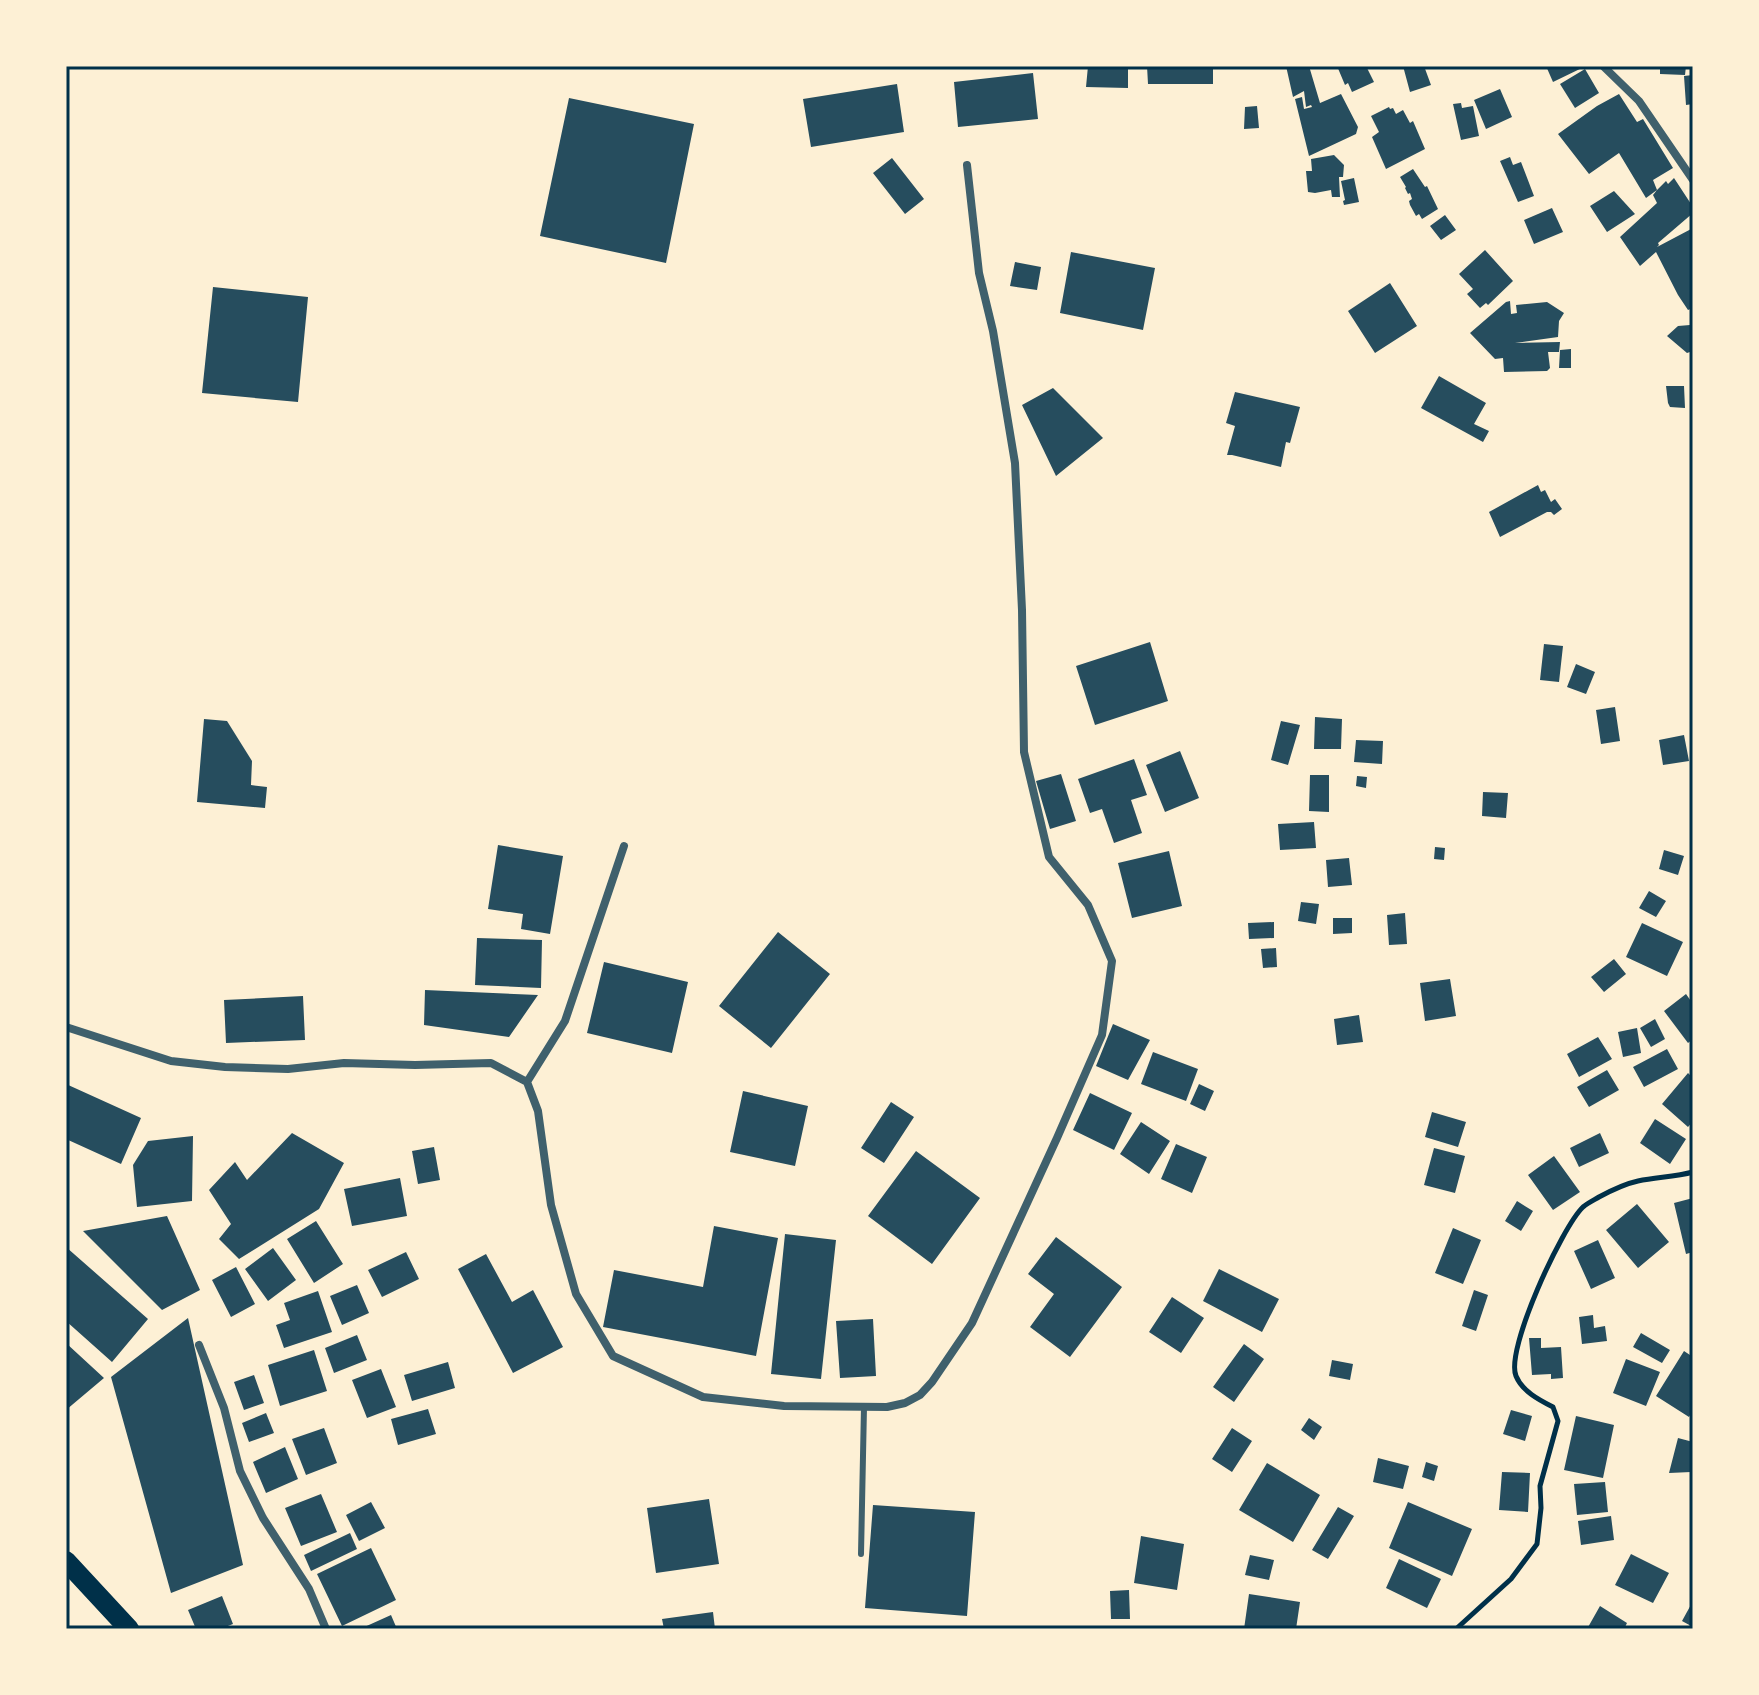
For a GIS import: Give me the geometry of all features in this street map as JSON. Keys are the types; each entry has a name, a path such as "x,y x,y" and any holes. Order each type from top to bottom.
{"main road":[{"path":"66,1561 129,1629"}],"street":[{"path":"1603,66 1639,101 1693,180"},
{"path":"66,1027 171,1061 225,1067 288,1069 344,1063 491,1063 527,1082 538,1111 551,1205 576,1294 613,1356 703,1397 784,1406 887,1407 920,1395 972,1323 1057,1138 1102,1035 1112,961 1088,905 1049,857 1024,752 1022,610 1015,463 993,331 979,273 967,165"},
{"path":"527,1082 565,1021 624,846"},
{"path":"199,1345 224,1408 240,1471 263,1518 309,1589 326,1629"}],"lane":[{"path":"861,1554 864,1407"}],"path":[{"path":"1456,1629 1511,1579 1537,1544 1540,1486 1558,1421 1553,1407 1526,1389 1516,1375 1515,1362 1535,1296 1565,1231 1584,1206 1617,1187 1640,1180 1693,1172"}],"building":[{"path":"1088,66 1128,66 1128,88 1086,87"},
{"path":"1147,66 1213,66 1213,84 1148,84"},
{"path":"1286,66 1309,66 1320,103 1341,94 1358,127 1356,134 1309,156 1295,99 1302,97 1304,109 1312,107 1306,107 1304,91 1293,97"},
{"path":"1337,66 1366,66 1374,82 1352,92 1348,83 1345,85"},
{"path":"1403,66 1424,66 1431,85 1410,92"},
{"path":"1546,66 1586,66 1553,82"},
{"path":"1660,66 1686,66 1685,75 1660,74"},
{"path":"1585,69 1599,93 1575,108 1560,84"},
{"path":"1033,73 1038,119 958,127 954,82"},
{"path":"1693,75 1693,104 1686,105 1684,76"},
{"path":"897,84 904,132 811,147 803,99"},
{"path":"1500,89 1512,117 1486,129 1474,100"},
{"path":"1619,94 1637,122 1643,119 1673,168 1653,180 1657,190 1646,198 1619,153 1589,174 1558,134"},
{"path":"569,98 694,124 666,263 540,236"},
{"path":"1461,103 1462,108 1473,106 1479,136 1461,140 1453,104"},
{"path":"1257,106 1259,128 1244,129 1245,107"},
{"path":"1389,107 1396,114 1403,110 1410,123 1413,121 1425,149 1386,169 1372,137 1379,132 1371,116"},
{"path":"1334,155 1344,165 1343,177 1339,177 1340,197 1332,197 1331,190 1308,192 1306,171 1312,171 1311,159"},
{"path":"1510,157 1513,165 1521,162 1534,196 1518,202 1500,161"},
{"path":"892,158 924,199 905,214 873,173"},
{"path":"1413,169 1427,186 1438,209 1422,219 1419,214 1416,216 1410,205 1410,193 1400,177"},
{"path":"1354,178 1359,202 1344,205 1341,181"},
{"path":"1674,178 1693,207 1693,213 1657,247 1693,228 1693,308 1688,310 1656,252 1640,266 1620,237 1657,203 1653,195 1666,181 1668,184"},
{"path":"1614,191 1635,214 1607,232 1590,206"},
{"path":"1552,208 1563,232 1534,244 1524,220"},
{"path":"1445,215 1456,230 1441,240 1430,226"},
{"path":"1485,250 1513,281 1488,305 1486,303 1480,308 1467,294 1473,289 1459,274"},
{"path":"1071,252 1155,268 1143,330 1060,313"},
{"path":"1015,262 1041,267 1037,290 1010,286"},
{"path":"1390,283 1417,326 1375,353 1348,311"},
{"path":"213,287 308,297 298,402 202,393"},
{"path":"1510,301 1511,314 1517,313 1516,305 1547,302 1564,313 1559,321 1558,337 1515,343 1560,342 1559,352 1548,352 1550,368 1547,371 1504,372 1503,358 1495,359 1470,333"},
{"path":"1693,323 1693,354 1687,353 1667,336 1678,326"},
{"path":"1571,349 1571,368 1559,368 1560,350"},
{"path":"1439,376 1486,403 1474,424 1489,431 1483,442 1421,408"},
{"path":"1666,386 1684,386 1685,408 1670,407"},
{"path":"1053,388 1103,438 1056,476 1022,405"},
{"path":"1235,392 1300,407 1290,443 1286,442 1281,467 1227,455 1235,426 1226,423"},
{"path":"1538,485 1541,492 1545,490 1551,502 1555,499 1562,509 1554,515 1547,512 1500,537 1489,512"},
{"path":"1150,642 1168,701 1095,725 1076,666"},
{"path":"1544,644 1563,646 1559,682 1540,680"},
{"path":"1576,664 1595,672 1586,694 1567,687"},
{"path":"1615,707 1620,741 1601,744 1596,710"},
{"path":"1315,717 1342,719 1341,749 1314,749"},
{"path":"204,719 227,721 252,761 251,785 267,787 265,808 197,802"},
{"path":"1281,721 1300,725 1288,765 1271,760"},
{"path":"1684,735 1689,761 1663,765 1659,740"},
{"path":"1356,740 1383,741 1382,764 1354,762"},
{"path":"1180,751 1199,798 1165,812 1146,765"},
{"path":"1134,759 1147,795 1131,800 1142,833 1114,843 1102,809 1090,813 1078,779"},
{"path":"1061,774 1076,821 1050,829 1036,781"},
{"path":"1310,775 1329,775 1329,812 1309,811"},
{"path":"1357,776 1367,777 1366,788 1356,786"},
{"path":"1483,792 1508,793 1506,818 1482,816"},
{"path":"1314,822 1316,848 1280,850 1278,824"},
{"path":"498,845 563,856 550,934 521,929 523,914 488,909"},
{"path":"1435,847 1445,848 1444,860 1434,859"},
{"path":"1664,850 1684,856 1678,875 1659,869"},
{"path":"1169,851 1182,906 1132,918 1118,863"},
{"path":"1349,858 1352,885 1328,887 1326,860"},
{"path":"1649,891 1666,901 1656,917 1639,908"},
{"path":"1301,902 1319,904 1316,924 1298,921"},
{"path":"1405,913 1407,944 1389,945 1387,915"},
{"path":"1333,918 1352,918 1352,933 1333,934"},
{"path":"1274,922 1274,938 1249,939 1248,923"},
{"path":"1642,923 1683,942 1667,976 1626,957"},
{"path":"778,932 830,974 771,1048 719,1006"},
{"path":"477,938 542,940 541,988 475,985"},
{"path":"1276,948 1277,967 1263,968 1261,949"},
{"path":"1614,959 1626,974 1604,992 1591,977"},
{"path":"604,962 688,982 672,1053 587,1033"},
{"path":"1450,979 1456,1016 1425,1021 1420,983"},
{"path":"425,990 538,995 509,1037 424,1025"},
{"path":"1686,994 1693,1004 1693,1039 1688,1043 1664,1011"},
{"path":"303,996 305,1040 226,1043 224,1000"},
{"path":"1359,1015 1363,1042 1337,1045 1334,1019"},
{"path":"1655,1019 1665,1039 1651,1047 1640,1028"},
{"path":"1113,1024 1150,1040 1128,1080 1096,1066"},
{"path":"1637,1028 1641,1053 1623,1057 1618,1032"},
{"path":"1598,1037 1612,1059 1579,1077 1567,1054"},
{"path":"1667,1049 1678,1069 1644,1087 1633,1067"},
{"path":"1153,1052 1198,1069 1186,1101 1141,1084"},
{"path":"1607,1070 1619,1090 1589,1107 1577,1087"},
{"path":"1688,1073 1693,1078 1693,1121 1688,1127 1662,1104"},
{"path":"66,1084 141,1118 121,1164 66,1139"},
{"path":"1199,1084 1214,1091 1205,1111 1190,1104"},
{"path":"743,1091 808,1106 795,1166 730,1152"},
{"path":"1090,1093 1132,1113 1114,1150 1073,1130"},
{"path":"891,1102 914,1117 884,1163 861,1148"},
{"path":"1432,1112 1466,1122 1458,1147 1425,1137"},
{"path":"1655,1119 1686,1139 1670,1164 1640,1143"},
{"path":"1141,1122 1170,1141 1149,1174 1120,1154"},
{"path":"292,1133 344,1163 319,1209 239,1259 219,1239 231,1224 209,1190 235,1162 247,1180"},
{"path":"1600,1133 1609,1153 1579,1167 1570,1148"},
{"path":"193,1136 192,1201 137,1207 133,1165 148,1141"},
{"path":"1176,1144 1207,1157 1192,1193 1161,1179"},
{"path":"434,1147 440,1180 418,1184 412,1151"},
{"path":"1434,1148 1465,1156 1455,1193 1424,1185"},
{"path":"916,1151 980,1198 932,1264 868,1216"},
{"path":"1554,1156 1580,1192 1553,1210 1528,1175"},
{"path":"400,1178 407,1216 352,1226 344,1189"},
{"path":"1693,1198 1693,1252 1686,1254 1674,1203"},
{"path":"1517,1201 1533,1211 1521,1231 1505,1221"},
{"path":"1637,1204 1669,1242 1638,1268 1606,1230"},
{"path":"167,1216 200,1290 162,1310 83,1231"},
{"path":"316,1221 343,1264 314,1283 287,1239"},
{"path":"714,1226 778,1238 756,1356 603,1327 614,1270 703,1287"},
{"path":"1453,1228 1481,1240 1463,1284 1435,1273"},
{"path":"785,1234 836,1240 821,1379 771,1374"},
{"path":"1056,1237 1122,1287 1070,1357 1030,1327 1054,1294 1028,1274"},
{"path":"1598,1240 1615,1278 1591,1289 1574,1251"},
{"path":"66,1247 148,1319 112,1362 66,1321"},
{"path":"273,1248 296,1280 268,1301 245,1269"},
{"path":"406,1252 419,1279 382,1297 368,1270"},
{"path":"486,1254 512,1302 533,1290 563,1347 513,1373 458,1269"},
{"path":"236,1267 255,1304 231,1317 212,1280"},
{"path":"1219,1269 1279,1299 1262,1332 1203,1301"},
{"path":"357,1285 369,1313 342,1325 330,1296"},
{"path":"1474,1290 1488,1295 1476,1331 1462,1326"},
{"path":"318,1291 332,1332 284,1348 276,1325 290,1320 284,1303"},
{"path":"1172,1297 1204,1318 1181,1353 1149,1332"},
{"path":"1593,1315 1594,1328 1605,1326 1607,1341 1582,1344 1579,1317"},
{"path":"188,1318 243,1565 171,1593 111,1377"},
{"path":"873,1319 876,1376 840,1378 836,1321"},
{"path":"1641,1333 1670,1350 1662,1363 1633,1347"},
{"path":"357,1335 367,1360 334,1373 325,1348"},
{"path":"1529,1338 1541,1338 1541,1348 1561,1347 1563,1378 1551,1379 1551,1374 1532,1375"},
{"path":"66,1343 104,1378 66,1410"},
{"path":"1244,1344 1264,1359 1234,1402 1213,1387"},
{"path":"314,1350 327,1391 280,1406 268,1365"},
{"path":"1684,1351 1693,1357 1693,1410 1689,1417 1656,1396"},
{"path":"1626,1359 1660,1372 1646,1406 1613,1393"},
{"path":"1332,1360 1353,1364 1350,1380 1329,1376"},
{"path":"448,1362 455,1388 412,1401 404,1375"},
{"path":"381,1369 396,1407 367,1418 352,1380"},
{"path":"254,1375 264,1403 244,1410 234,1382"},
{"path":"428,1409 436,1434 398,1445 391,1419"},
{"path":"1511,1410 1532,1416 1525,1441 1503,1434"},
{"path":"266,1413 274,1433 249,1442 242,1423"},
{"path":"1576,1416 1614,1425 1603,1478 1564,1470"},
{"path":"1309,1418 1322,1427 1314,1440 1301,1430"},
{"path":"324,1428 337,1463 306,1475 292,1439"},
{"path":"1232,1428 1252,1441 1232,1472 1212,1459"},
{"path":"1678,1438 1693,1442 1691,1472 1669,1473"},
{"path":"285,1447 298,1479 266,1493 253,1462"},
{"path":"1378,1458 1409,1466 1403,1489 1373,1482"},
{"path":"1426,1462 1438,1466 1434,1481 1422,1477"},
{"path":"1267,1463 1320,1495 1293,1542 1239,1510"},
{"path":"1502,1472 1530,1473 1528,1512 1499,1510"},
{"path":"1605,1482 1608,1512 1577,1515 1574,1484"},
{"path":"321,1494 337,1532 301,1546 285,1508"},
{"path":"709,1499 719,1564 656,1573 647,1508"},
{"path":"371,1502 385,1528 359,1541 346,1515"},
{"path":"1408,1502 1472,1529 1452,1576 1389,1548"},
{"path":"873,1505 975,1512 967,1616 865,1608"},
{"path":"1338,1507 1354,1516 1328,1559 1312,1550"},
{"path":"1611,1516 1614,1540 1581,1545 1578,1521"},
{"path":"350,1533 357,1549 311,1571 304,1555"},
{"path":"1141,1536 1184,1544 1177,1590 1134,1583"},
{"path":"371,1548 396,1600 342,1626 317,1574"},
{"path":"1631,1554 1669,1573 1653,1603 1615,1585"},
{"path":"1250,1555 1274,1560 1269,1580 1245,1575"},
{"path":"1399,1559 1441,1579 1427,1608 1386,1588"},
{"path":"1129,1590 1130,1619 1111,1619 1110,1591"},
{"path":"1249,1594 1300,1602 1296,1629 1244,1629"},
{"path":"222,1596 233,1624 220,1629 196,1629 188,1610"},
{"path":"1693,1601 1693,1627 1682,1621"},
{"path":"1600,1606 1627,1623 1624,1629 1587,1629"},
{"path":"713,1612 715,1629 664,1629 662,1619"},
{"path":"391,1615 397,1629 360,1629"}]}
